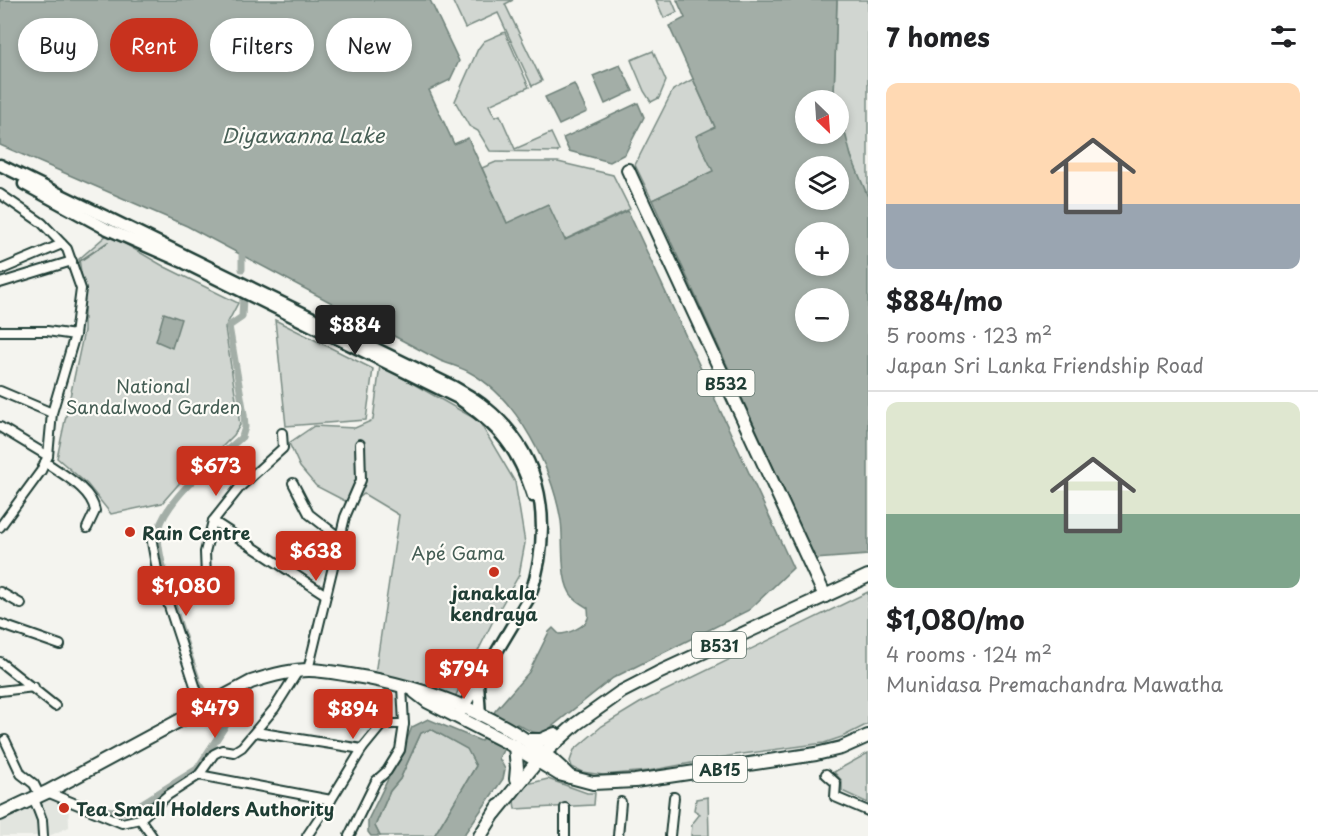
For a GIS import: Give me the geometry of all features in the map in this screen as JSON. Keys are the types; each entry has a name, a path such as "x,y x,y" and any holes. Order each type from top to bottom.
{"main road":[{"path":"0,165 454,387 485,407 505,427 522,448 534,474 541,503 543,527 537,575 530,596 478,683 458,710"},
{"path":"0,171 105,228 185,263 458,398 498,430 520,461 528,480 535,503 538,529 537,552 532,577 523,595 458,710"},
{"name":"B532","path":"624,171 822,598"},
{"name":"B531","path":"537,754 621,692 868,576"},
{"path":"0,814 40,795 251,682 274,674 303,670 371,679 433,694 537,754 480,836"},
{"path":"478,683 479,719"},
{"name":"B531","path":"516,741 540,740 576,724"},
{"name":"B531","path":"537,754 555,734"},
{"name":"AB15","path":"537,754 564,775 601,784 635,782 816,754 841,748 868,736"},
{"path":"516,741 516,782"},
{"path":"516,782 541,774 564,775"}],"street":[{"path":"0,194 42,223 67,249 81,289 75,335 52,413 46,459 41,471 0,527"},
{"path":"0,270 62,244"},
{"path":"0,283 72,261"},
{"path":"0,331 47,331 75,335"},
{"path":"0,391 52,413"},
{"path":"0,427 46,459 83,490 95,511 87,528"},
{"path":"206,577 205,552 213,521 240,487 284,448 282,433"},
{"path":"40,795 122,823 140,819 168,795 199,776 214,753 222,750 234,752 242,747 303,670 326,595 345,517 362,480 360,444"},
{"path":"293,483 309,514 340,538"},
{"path":"213,521 326,595"},
{"path":"150,531 157,570 202,707"},
{"path":"0,592 21,603"},
{"path":"0,624 60,645"},
{"path":"0,662 55,706"},
{"path":"0,692 34,687"},
{"path":"349,836 375,781 387,771 400,750 407,688"},
{"path":"307,836 332,800 362,749 380,727 387,724 404,724"},
{"path":"255,732 362,749"},
{"path":"5,740 21,774 34,784 40,795 43,836"},
{"path":"825,774 836,783 835,797 868,812"},
{"path":"199,776 332,800"},
{"path":"670,836 674,797"},
{"path":"618,836 621,802"},
{"path":"565,808 565,836"},
{"path":"140,819 152,836"}],"shaded area":[{"path":"68,789 69,827 49,836 0,836 0,821"}],"green space":[{"path":"452,0 513,0 505,4 542,81 532,86 498,13 465,28"},
{"path":"656,0 672,0 677,12 664,18"},
{"path":"837,0 868,0 868,197 847,144 849,90 834,90"},
{"path":"505,32 529,87 489,105 495,117 500,115 515,149 551,133 559,150 557,152 490,151 478,131 469,126 455,101 478,49 484,41"},
{"path":"653,51 666,81 659,98 651,102 631,60"},
{"path":"693,79 715,127 713,171 652,200 635,165 673,90"},
{"path":"496,162 558,162 613,175 630,209 564,240 507,223 482,168"},
{"name":"National Sandalwood Garden","path":"108,234 165,267 238,303 225,328 240,425 234,435 219,450 184,478 162,503 111,514 87,484 57,458 84,331 84,291 79,259"},
{"path":"275,320 373,369 366,420 286,426"},
{"name":"Apé Gama","path":"380,365 479,421 515,482 525,543 519,575 496,615 453,701 375,674 399,515 364,494 351,504 316,486 300,467 289,443 314,426 355,428 373,420"},
{"path":"868,592 868,724 824,743 735,755 648,771 603,775 582,772 572,767 570,761 574,750 602,726 640,703"},
{"path":"431,729 468,749 476,766 434,836 380,836 375,826 390,791 400,779 421,733"},
{"path":"868,753 868,803 842,791 842,781 834,772"},
{"path":"548,779 587,793 595,793 594,805 515,809 514,801 527,784"},
{"path":"708,797 709,836 691,836 692,824 700,814 694,810 696,799"}],"water":[{"name":"Diyawanna Lake","path":"0,0 430,0 459,61 450,80 429,90 454,144 468,138 507,223 548,204 565,240 628,211 793,568 749,610 613,678 545,732 527,730 517,724 499,758 505,769 503,779 463,836 434,836 476,766 467,749 431,729 421,733 400,779 390,791 375,826 380,836 371,836 368,832 368,820 412,727 428,719 481,741 495,711 529,672 549,632 553,628 559,634 571,631 587,621 588,608 573,597 566,582 561,521 556,500 550,479 530,436 503,399 469,372 439,360 187,226 0,145"},
{"path":"677,0 837,0 834,90 795,90 795,144 848,144 868,197 868,555 815,559 652,200 713,171 696,136 715,127 669,26 685,18"},
{"path":"620,65 633,91 605,104 593,76"},
{"path":"574,84 587,112 559,125 545,97"},
{"path":"638,103 644,117 625,154 610,162 569,151 563,138"},
{"path":"164,313 181,319 172,348 156,341"}],"waterway":[{"path":"77,263 108,242"},
{"path":"242,255 242,269"},
{"path":"205,692 198,682 172,603 158,540 159,528 173,502 183,490 242,437 245,427 244,414 229,326 242,317 243,297"},
{"path":"105,810 128,812 197,769 237,708 233,701"}],"place":[{"name":"Rain Centre","path":"130,532"},
{"name":"janakala kendraya","path":"494,572"},
{"name":"Tea Small Holders Authority","path":"64,808"}]}
